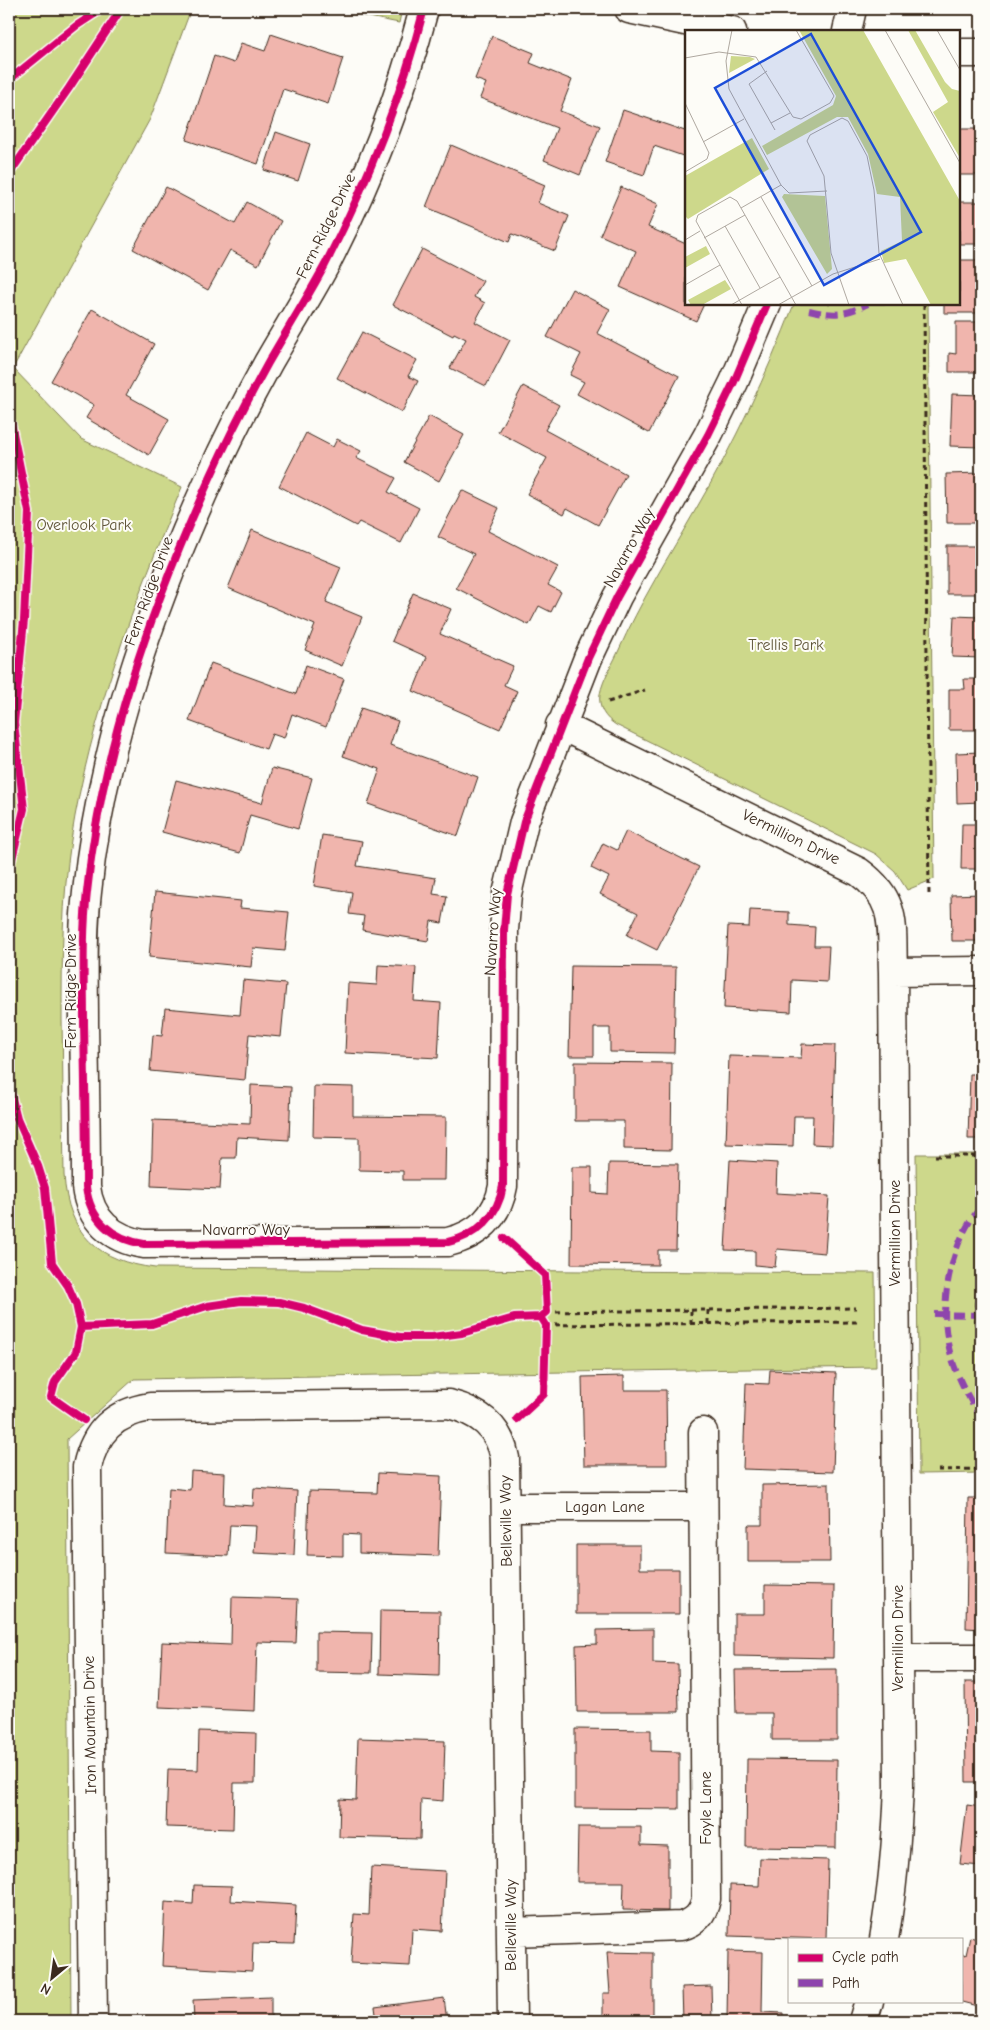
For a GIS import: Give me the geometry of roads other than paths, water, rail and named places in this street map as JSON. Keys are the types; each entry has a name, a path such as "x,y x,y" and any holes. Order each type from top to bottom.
{"street":[{"name":"Fern Ridge Drive","path":"104,1226 92,1209 86,1187 84,957 86,894 95,831 120,724 140,656 184,536 237,420 323,268 348,219 391,118 408,68 424,9"},
{"path":"630,9 727,30"},
{"path":"847,30 852,9"},
{"path":"960,54 981,53"},
{"name":"Navarro Way","path":"104,1226 122,1239 144,1244 448,1242 468,1235 486,1222 498,1205 503,1186 503,966 508,894 524,822 560,725 588,658 617,597 708,435 734,382 767,305"},
{"name":"Vermillion Drive","path":"560,725 865,875 883,894 890,912 893,972 898,1658 897,1844 891,1902 884,1938"},
{"path":"893,972 981,971"},
{"name":"Belleville Way","path":"101,1432 123,1415 136,1409 150,1407 449,1404 475,1414 496,1432 505,1458 512,2021"},
{"name":"Iron Mountain Drive","path":"93,2021 87,1467 92,1449 101,1432"},
{"name":"Foyle Lane","path":"511,1932 680,1926 691,1923 699,1917 704,1909 706,1889 703,1432"},
{"name":"Lagan Lane","path":"506,1507 703,1507"},
{"path":"898,1658 981,1658"},
{"path":"863,2021 869,2002"}],"park label":[{"name":"Overlook Park","path":"84,525"},
{"name":"Trellis Park","path":"786,645"}]}
